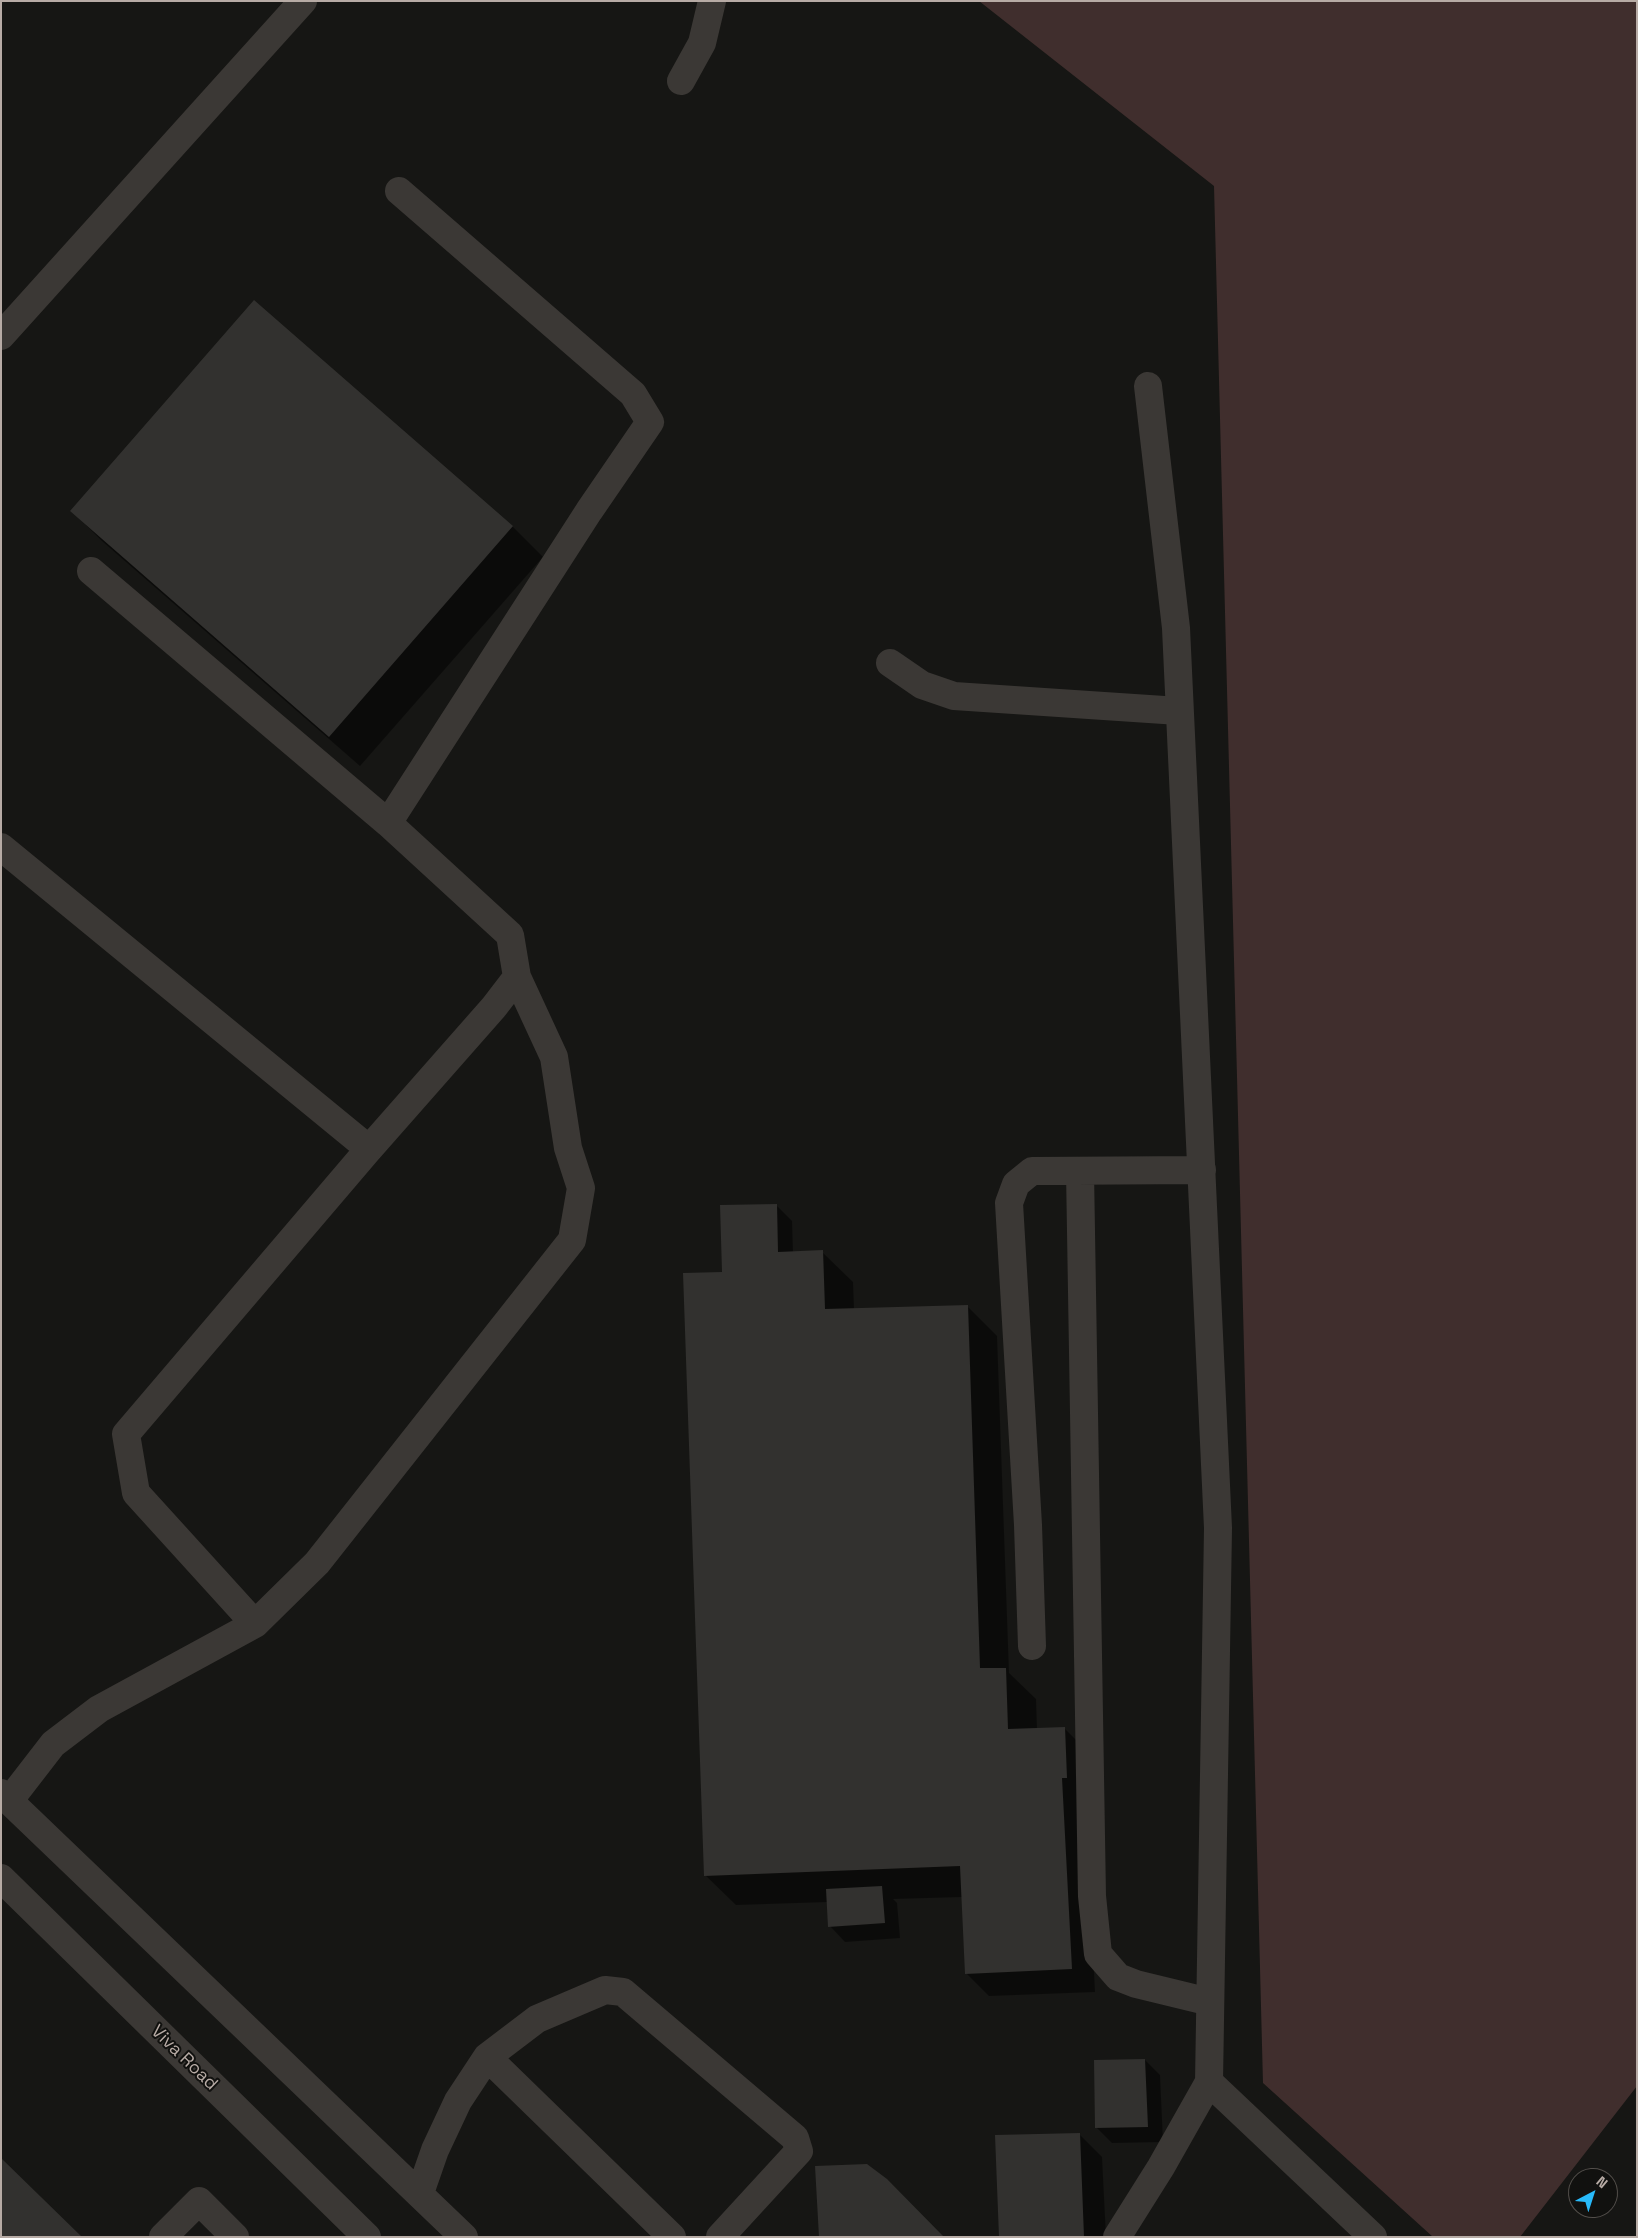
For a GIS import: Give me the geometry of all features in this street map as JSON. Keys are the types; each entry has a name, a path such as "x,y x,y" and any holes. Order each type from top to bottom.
{"street":[{"path":"1,336 303,1"},
{"path":"681,81 702,43 712,1"},
{"path":"388,823 589,511 650,422 633,394 399,191"},
{"path":"1117,2237 1161,2166 1209,2082 1218,1528 1176,628 1148,386"},
{"path":"91,571 388,823 510,935 517,977 554,1057 568,1148 581,1188 572,1240 317,1563 255,1624 99,1709 54,1744 5,1797 464,2237"},
{"path":"890,663 922,685 954,696 1179,711"},
{"path":"1,848 368,1149"},
{"path":"255,1624 136,1493 126,1434 517,977"},
{"path":"1032,1646 1028,1515 1009,1203 1016,1184 1032,1171 1202,1170"},
{"path":"1080,1171 1092,1896 1098,1954 1118,1977 1136,1984 1210,2002"},
{"name":"Viva Road","path":"1,1878 367,2237"},
{"path":"420,2193 435,2150 458,2101 487,2057 537,2019 605,1990 623,1992 795,2138 799,2151 720,2237"},
{"path":"487,2057 672,2237"},
{"path":"1209,2082 1373,2237"},
{"path":"164,2237 199,2201 235,2237"}],"shaded area":[{"path":"979,1 1637,1 1637,2086 1573,2168 1568,2168 1568,2175 1520,2237 1433,2237 1263,2083 1214,186"}],"building":[{"path":"254,300 513,526 329,737 70,511"},
{"path":"777,1204 778,1252 823,1250 825,1309 968,1305 980,1668 1006,1668 1008,1729 1065,1727 1067,1778 1062,1778 1072,1969 965,1974 960,1866 704,1876 683,1273 722,1272 720,1205"},
{"path":"882,1886 885,1923 828,1927 826,1889"},
{"path":"1145,2059 1148,2127 1095,2128 1094,2060"},
{"path":"1080,2133 1084,2237 999,2237 995,2135"},
{"path":"1,2158 82,2237 1,2237"},
{"path":"867,2164 887,2179 944,2237 819,2237 815,2166"}]}
